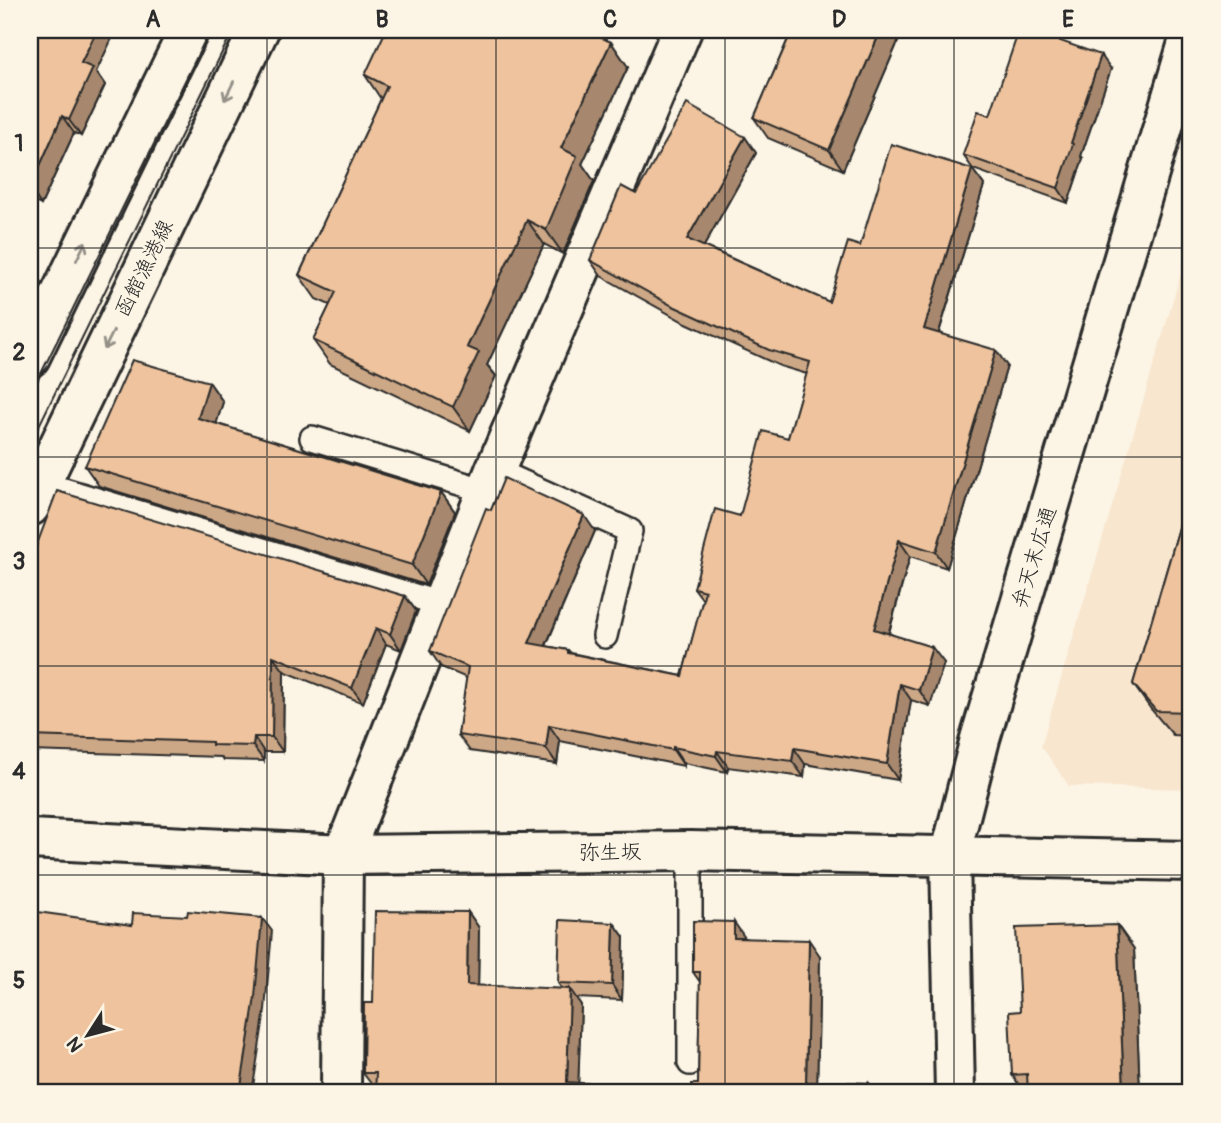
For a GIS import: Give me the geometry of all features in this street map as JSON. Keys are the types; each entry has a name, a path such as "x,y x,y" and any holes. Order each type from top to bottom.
{"street":[{"path":"30,357 189,30"},
{"name":"函館漁港線","path":"30,506 259,30"},
{"path":"341,1093 343,855 491,480 682,30"},
{"name":"弁天末広通","path":"955,1093 950,856 984,726 1191,33"},
{"name":"弥生坂","path":"30,839 343,855 690,851 1191,861"}],"lane":[{"path":"312,438 491,480 630,531 605,636"},
{"path":"64,490 441,604"},
{"path":"690,851 690,1063"}],"shaded area":[{"path":"1191,239 1191,789 1069,786 1041,746"}],"building":[{"path":"30,30 97,30 81,63 93,68 69,120 62,116 30,188"},
{"path":"386,30 585,30 611,42 561,148 577,156 546,230 527,220 467,347 479,352 453,407 313,340 336,292 299,275 387,86 365,75"},
{"path":"792,30 881,30 829,150 754,118"},
{"path":"1019,30 1029,30 1101,55 1058,188 963,155 978,111 990,115"},
{"path":"687,104 745,137 687,239 829,302 848,242 860,246 891,144 972,169 924,329 996,350 936,552 899,540 874,629 932,647 919,690 900,684 887,764 794,748 792,761 717,751 716,756 549,725 546,748 458,735 468,667 430,651 486,508 491,510 504,478 584,515 529,643 682,676 705,591 694,588 715,509 740,516 763,431 788,438 810,362 769,350 671,305 590,260 621,186 636,194"},
{"path":"132,360 209,382 198,418 441,492 412,565 85,466"},
{"path":"1191,487 1191,712 1156,711 1133,684"},
{"path":"57,491 405,596 390,634 376,628 352,688 273,656 272,737 254,737 253,746 212,745 212,742 30,736 30,563"},
{"path":"30,911 132,925 133,913 187,916 188,911 262,918 255,997 240,1093 30,1093"},
{"path":"375,911 468,912 467,985 570,989 567,1082 596,1084 596,1093 375,1093 376,1073 363,1073 364,1003 373,1003"},
{"path":"560,920 614,923 612,985 558,983"},
{"path":"693,921 734,922 734,938 809,940 806,1082 869,1083 869,1093 692,1093 692,1084 698,1084 700,972 693,972"},
{"path":"1117,925 1124,1093 1028,1093 1027,1074 1012,1075 1009,1012 1020,1011 1016,928"}],"tram line":[{"path":"30,396 210,30"},
{"path":"30,444 233,30"}]}
